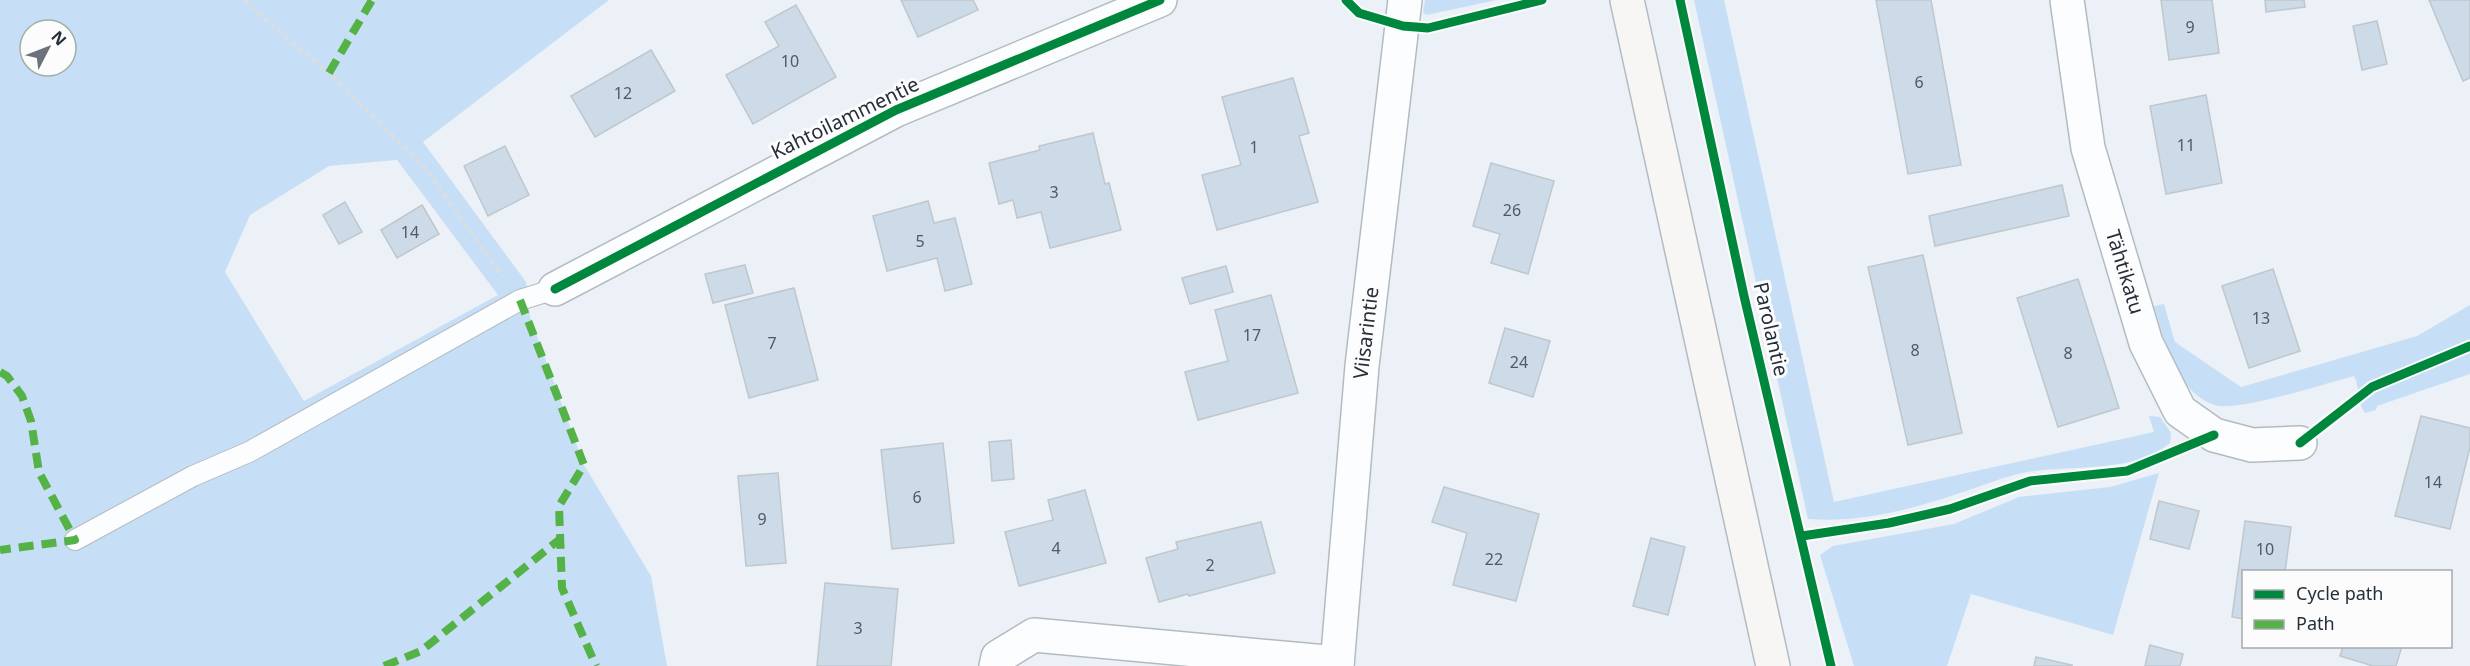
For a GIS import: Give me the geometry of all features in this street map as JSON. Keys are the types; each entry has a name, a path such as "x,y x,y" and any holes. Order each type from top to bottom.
{"main road":[{"path":"1627,0 1773,666"}],"street":[{"name":"Kahtoilammentie","path":"555,289 896,110 1160,0"},
{"name":"Viisarintie","path":"1337,665 1362,366 1405,0"},
{"name":"Tähtikatu","path":"2067,0 2088,148 2146,343 2180,411 2214,435 2252,446 2300,443"},
{"path":"996,666 998,657 1034,635 1337,665"}],"lane":[{"path":"75,540 193,476 249,452 520,300 555,289"}],"path":[{"path":"246,0 257,13 328,73 423,165 520,300"}],"shaded area":[{"path":"0,0 609,0 423,142 526,282 530,317 584,465 651,576 667,666 0,666","holes":["397,160 498,295 304,401 225,272 250,215 329,166"]},
{"path":"1425,0 1497,0 1426,15 1423,12"},
{"path":"1694,0 1724,0 1834,502 2154,432 2149,416 2160,417 2171,433 2170,443 2153,454 2135,461 2014,475 1939,500 1884,514 1846,519 1808,519"},
{"path":"2164,304 2175,342 2241,387 2417,336 2470,305 2470,374 2377,406 2376,410 2365,413 2354,376 2261,401 2241,405 2214,405 2190,389 2174,363 2154,306"},
{"path":"2159,473 2113,635 1971,594 1947,666 1854,666 1820,555 1833,546 1954,524 2019,497 2110,487"}],"building":[{"path":"901,0 973,0 978,10 918,37"},
{"path":"1876,0 1931,0 1961,165 1908,174"},
{"path":"2161,0 2212,0 2219,53 2169,60"},
{"path":"2265,0 2304,0 2305,7 2266,12"},
{"path":"2429,0 2470,0 2470,78 2463,81"},
{"path":"796,5 836,77 753,124 726,75 779,46 765,22"},
{"path":"2377,21 2387,64 2362,70 2353,26"},
{"path":"651,50 675,91 595,137 571,96"},
{"path":"1293,78 1309,133 1299,136 1318,202 1217,230 1202,175 1241,165 1222,97"},
{"path":"2206,95 2222,183 2166,194 2150,106"},
{"path":"1093,133 1105,184 1109,183 1121,230 1050,248 1041,212 1017,218 1013,200 999,204 989,163 1040,150 1039,146"},
{"path":"505,146 529,195 488,216 464,166"},
{"path":"1491,163 1554,181 1528,274 1491,263 1500,234 1473,226"},
{"path":"2062,185 2069,216 1935,246 1929,216"},
{"path":"928,201 934,223 955,218 972,284 945,291 937,258 887,271 873,216"},
{"path":"345,202 362,232 339,244 323,215"},
{"path":"422,205 439,234 397,258 381,230"},
{"path":"1923,255 1962,433 1908,445 1868,267"},
{"path":"745,265 753,293 713,303 705,274"},
{"path":"1226,266 1233,292 1190,304 1182,278"},
{"path":"2273,269 2300,351 2249,368 2222,286"},
{"path":"2078,279 2119,408 2058,427 2017,298"},
{"path":"794,288 818,380 749,398 725,305"},
{"path":"1271,295 1298,393 1198,420 1185,372 1228,361 1215,310"},
{"path":"1505,328 1550,341 1533,397 1489,383"},
{"path":"2421,416 2470,428 2470,447 2450,529 2395,516"},
{"path":"1011,440 1014,479 992,481 989,442"},
{"path":"943,443 954,543 892,549 881,450"},
{"path":"778,473 786,563 746,566 738,476"},
{"path":"1444,487 1539,514 1516,601 1453,585 1467,533 1432,522"},
{"path":"1085,490 1106,563 1019,586 1005,532 1053,520 1048,500"},
{"path":"2159,501 2199,511 2189,549 2150,539"},
{"path":"2245,521 2291,527 2285,570 2242,570 2242,619 2232,617"},
{"path":"1261,522 1275,573 1159,602 1146,558 1178,549 1176,542"},
{"path":"1651,538 1685,547 1668,615 1633,606"},
{"path":"825,583 898,589 891,666 817,666"},
{"path":"2150,645 2183,654 2180,666 2145,666"},
{"path":"2342,648 2401,648 2396,666 2373,666 2340,656"},
{"path":"2036,657 2072,665 2072,666 2034,666"}],"marked path":[{"path":"329,73 372,0"},
{"path":"520,300 584,465 559,506 562,588 596,666"},
{"path":"0,372 7,376 22,396 31,421 39,472 75,540 0,550"},
{"path":"384,666 421,651 560,539"}],"cycle path":[{"path":"555,289 896,110 1160,0"},
{"path":"1346,0 1359,13 1403,26 1428,28 1542,0"},
{"name":"Parolantie","path":"1680,0 1744,296 1831,666"},
{"path":"2300,443 2372,387 2470,346"},
{"path":"1802,536 1889,523 1950,509 2030,481 2127,471 2214,435"}]}
